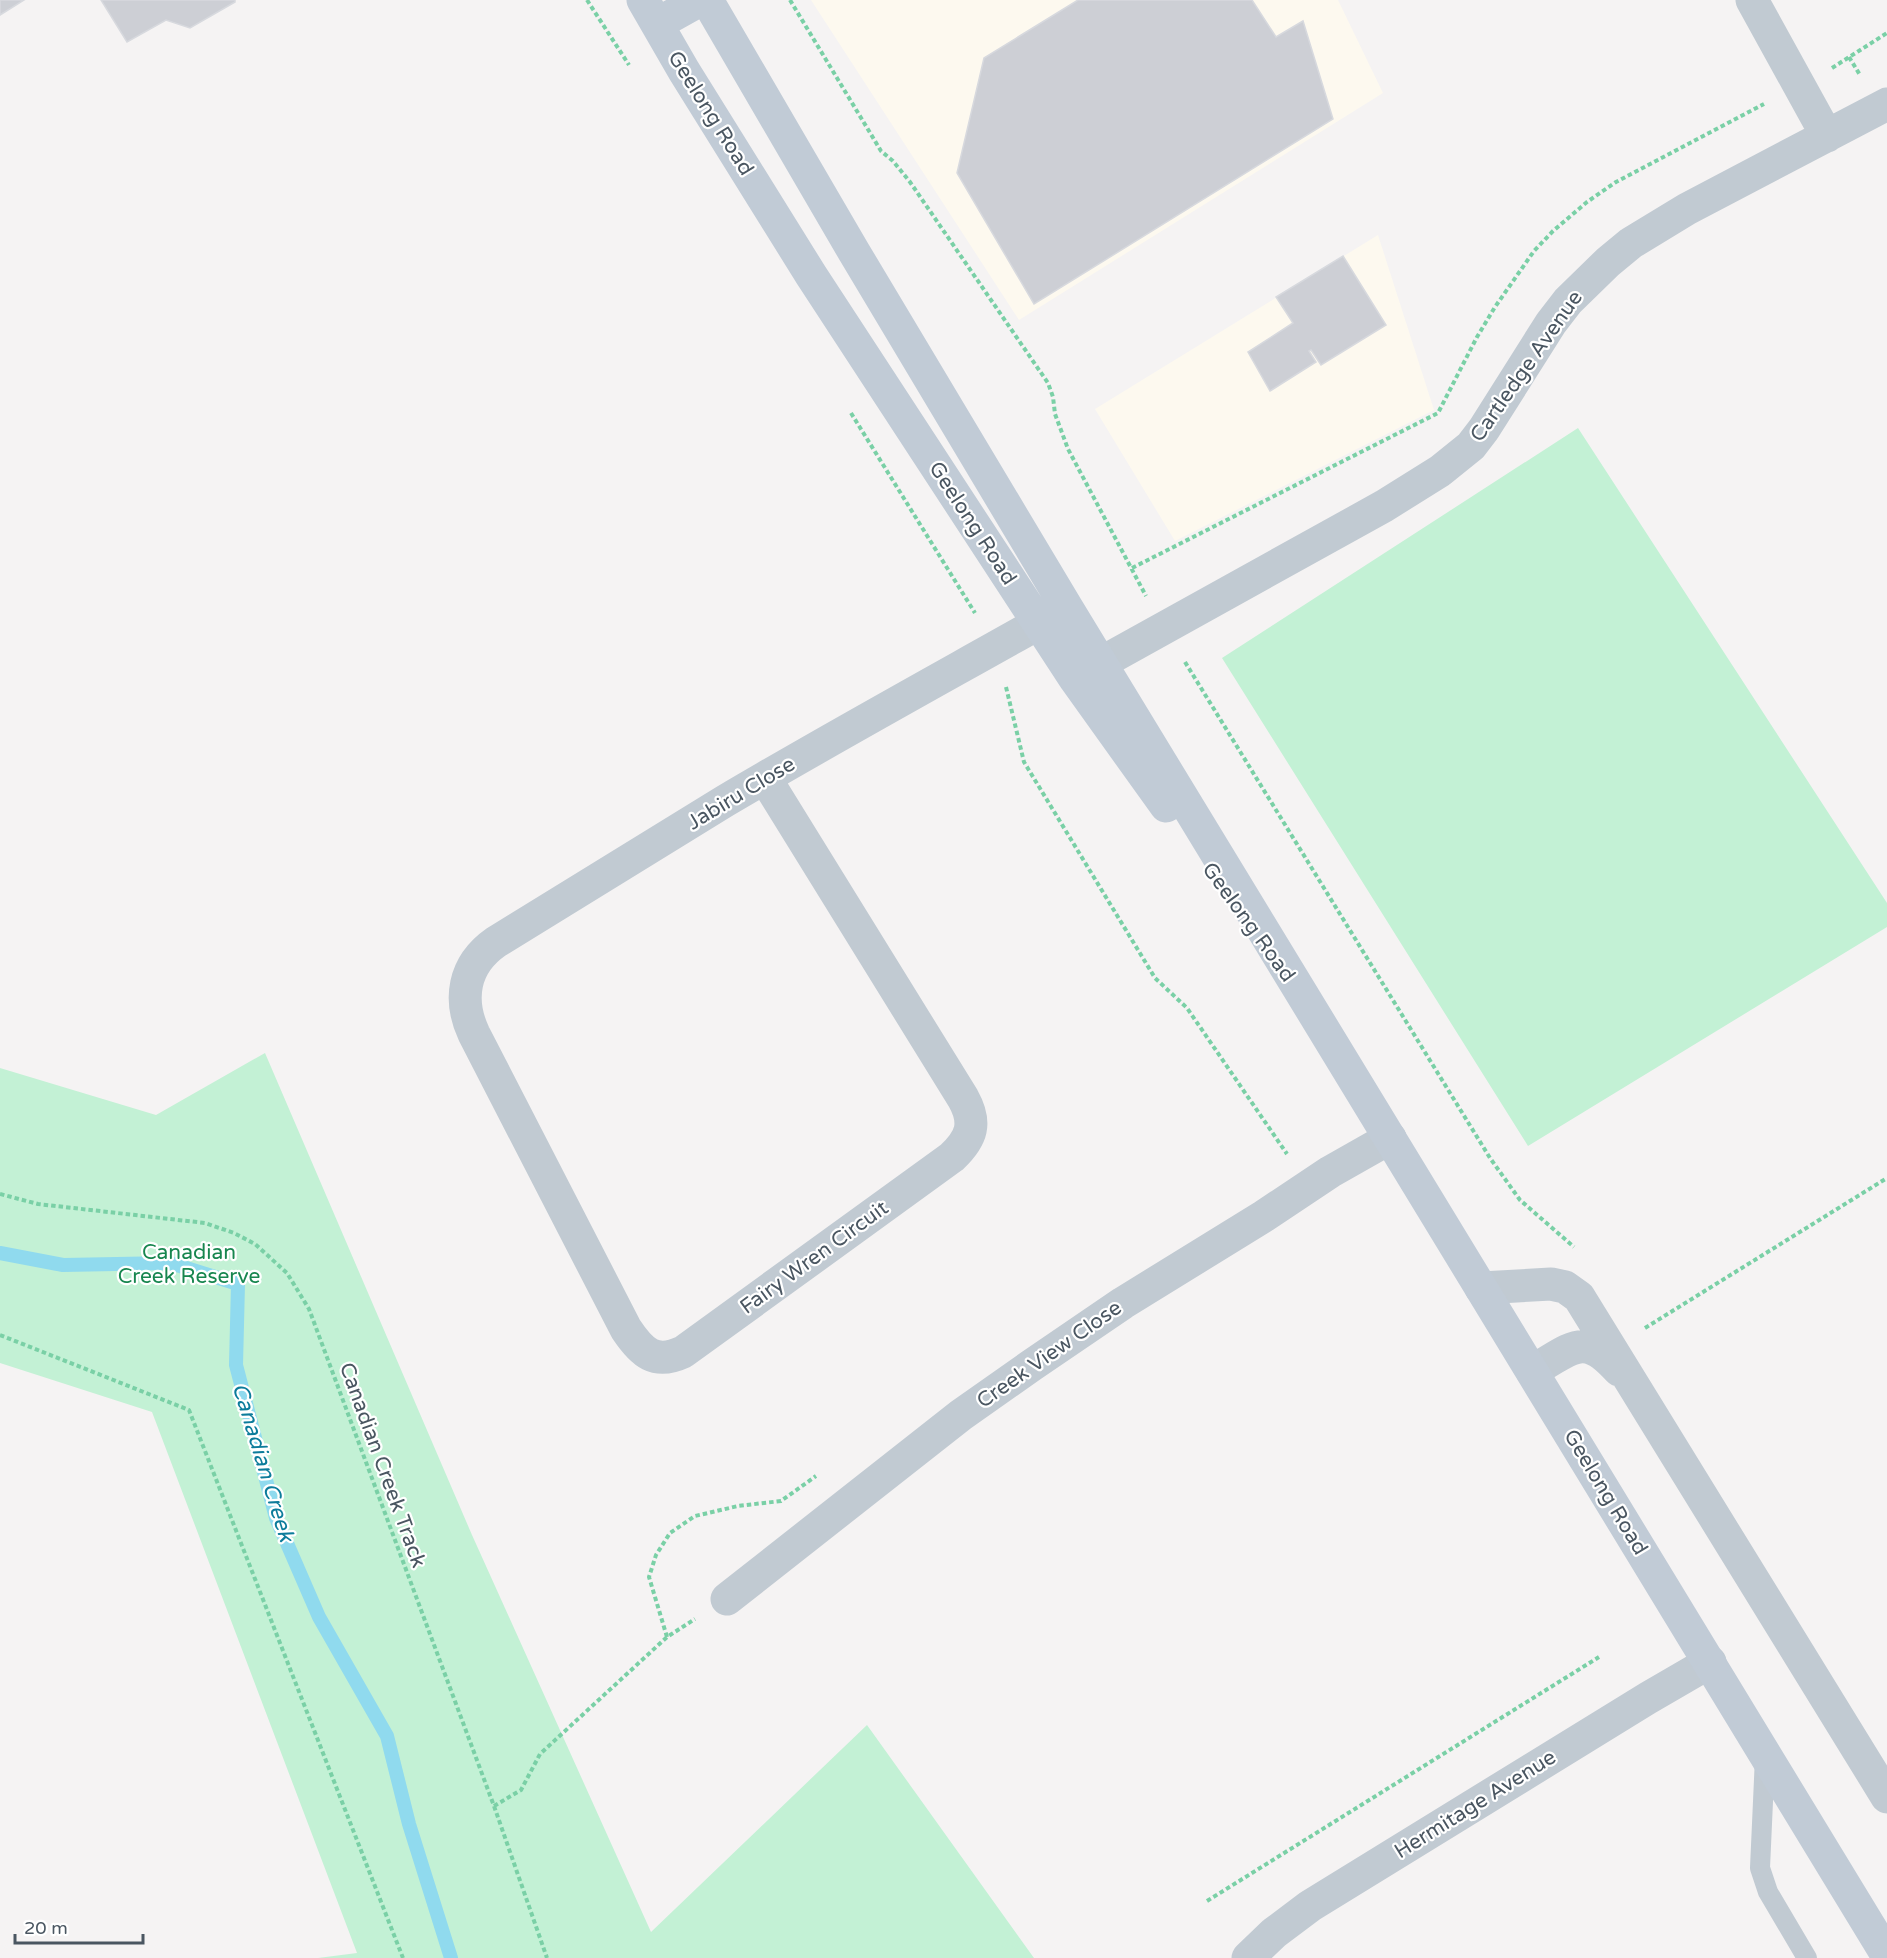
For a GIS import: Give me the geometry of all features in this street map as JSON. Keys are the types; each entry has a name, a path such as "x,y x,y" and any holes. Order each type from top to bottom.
{"main road":[{"path":"650,12 700,0"},
{"name":"Geelong Road","path":"707,0 854,252 1067,608 1088,671"},
{"name":"Geelong Road","path":"650,12 684,71 811,275 1039,623 1088,671 1326,1030 1887,1955"},
{"path":"1039,623 1067,608"}],"street":[{"path":"1752,0 1827,136"},
{"name":"Cartledge Avenue","path":"1088,671 1384,506 1457,459 1484,429 1556,316 1584,284 1631,243 1656,227 1887,104"},
{"name":"Jabiru Close","path":"465,986 470,970 479,956 496,942 765,778 1039,623"},
{"name":"Fairy Wren Circuit","path":"465,986 467,1015 474,1034 626,1329 636,1343 654,1357 667,1359 683,1352 952,1157 964,1144 971,1126 971,1117 963,1098 765,778"},
{"name":"Creek View Close","path":"728,1599 961,1415 1032,1365 1124,1303 1330,1172 1390,1138"},
{"path":"1481,1288 1551,1284 1564,1287 1579,1297 1887,1797"},
{"path":"1532,1371 1570,1350 1588,1346 1606,1356 1639,1395"},
{"name":"Hermitage Avenue","path":"1248,1958 1274,1933 1310,1906 1710,1662"}],"lane":[{"path":"1766,1754 1760,1868 1764,1884 1780,1915 1807,1958"}],"path":[{"path":"587,0 629,65"},
{"path":"790,0 881,151 910,182 1048,383 1055,414 1068,448 1165,629 1490,1158 1520,1200 1581,1252"},
{"path":"1132,568 1438,413 1477,337 1534,251 1587,202 1616,182 1839,64 1887,33"},
{"path":"847,407 974,609 1008,690 1024,762 1155,978 1187,1008 1287,1154 1277,1160"},
{"path":"1611,1349 1887,1178"},
{"name":"Canadian Creek Track","path":"0,1194 38,1204 205,1223 234,1233 255,1244 287,1273 309,1309 494,1806 546,1958"},
{"path":"0,1335 189,1410 403,1958"},
{"path":"667,1637 649,1576 656,1555 670,1533 694,1516 738,1506 781,1501 817,1475"},
{"path":"494,1806 521,1790 540,1754 667,1637 728,1599"},
{"path":"1207,1901 1599,1657"}],"shaded area":[{"path":"811,0 1338,0 1383,93 1019,320"},
{"path":"1378,235 1434,410 1175,541 1095,409"}],"green space":[{"path":"1578,428 1887,903 1887,927 1528,1146 1222,658"},
{"name":"Canadian Creek Reserve","path":"265,1053 472,1535 651,1932 867,1725 1034,1958 318,1958 357,1953 152,1412 0,1363 0,1068 156,1115"}],"building":[{"path":"0,0 24,0 0,15"},
{"path":"101,0 235,0 235,2 190,28 166,20 127,42"},
{"path":"1078,0 1252,0 1276,37 1303,21 1333,119 1034,304 957,173 984,58"},
{"path":"1343,256 1386,325 1321,365 1311,350 1309,351 1316,362 1270,391 1248,352 1293,323 1276,297"}],"waterway":[{"name":"Canadian Creek","path":"0,1253 63,1265 170,1263 238,1284 236,1365 276,1518 319,1617 387,1736 409,1824 451,1958"}]}
